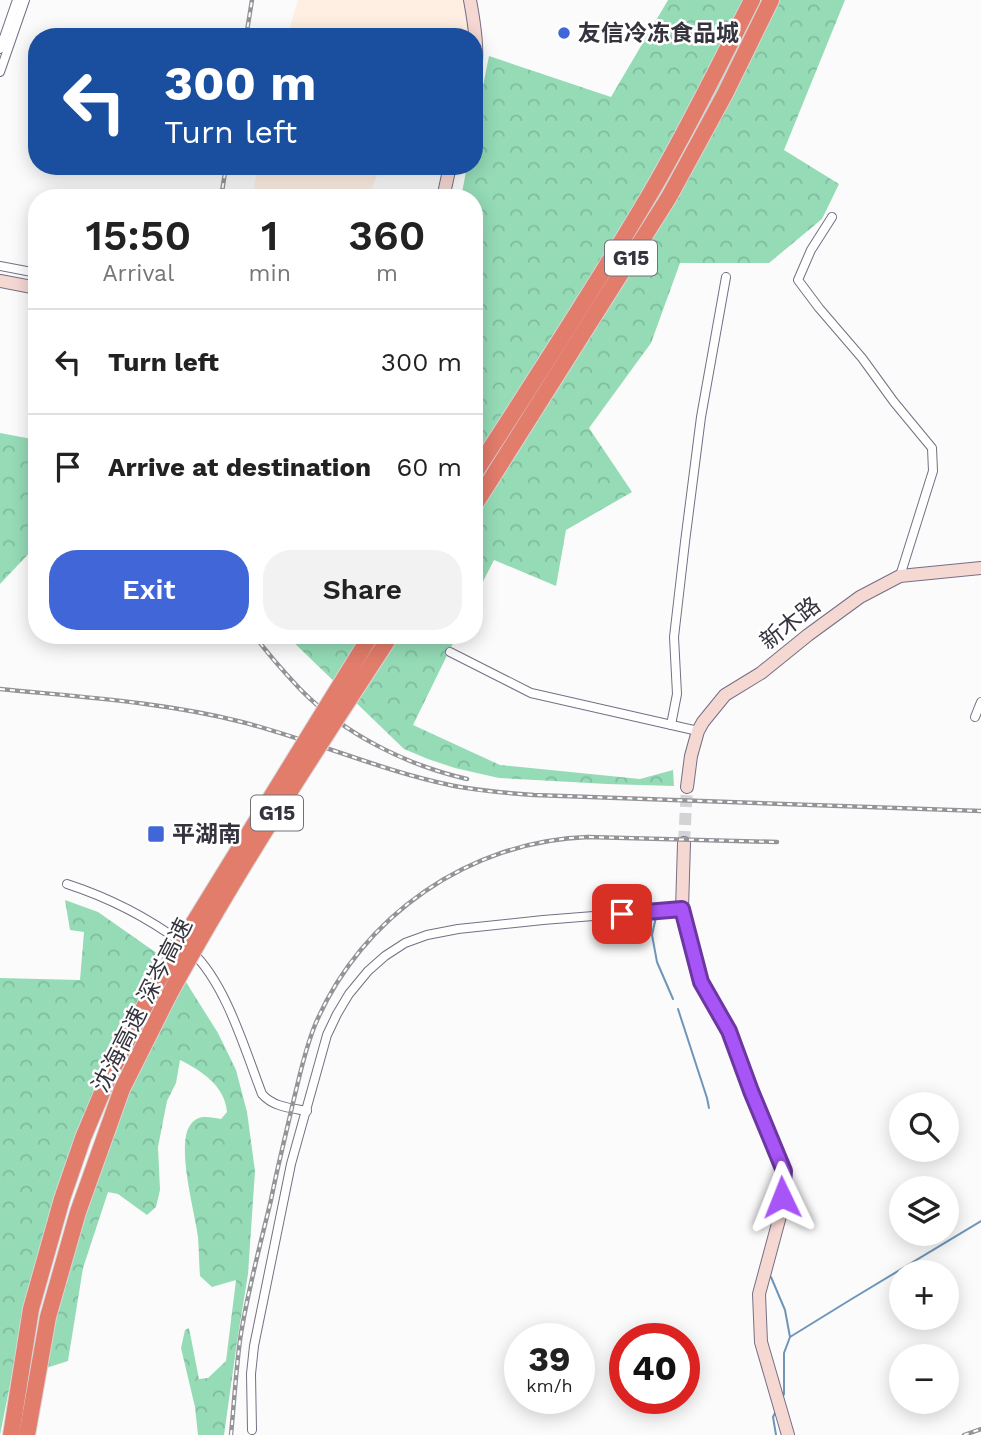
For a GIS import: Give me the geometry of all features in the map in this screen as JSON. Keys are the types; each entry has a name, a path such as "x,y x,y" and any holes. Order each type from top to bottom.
{"highway":[{"name":"G15","path":"483,460 651,192 752,0"},
{"name":"G15","path":"483,492 669,197 725,94 771,0"},
{"name":"沈海高速 深岑高速","path":"11,1435 31,1309 62,1199 109,1076 366,644"},
{"name":"沈海高速 深岑高速","path":"27,1435 48,1317 78,1212 99,1149 162,989 194,949 299,777 385,644"}],"street":[{"path":"0,49 17,0"},
{"path":"0,72 25,0"},
{"path":"464,0 469,28"},
{"path":"470,0 475,28"},
{"path":"832,216 811,250 798,280 932,448 933,471 900,576"},
{"path":"0,266 28,271"},
{"path":"0,273 28,278"},
{"path":"671,725 677,694 674,637 685,542 701,416 726,277"},
{"path":"0,283 28,288"},
{"name":"新木路","path":"687,787 691,756 698,732 725,695 761,673 860,597 900,576 981,568"},
{"path":"450,652 531,692 698,732"},
{"path":"975,717 981,702"},
{"path":"684,844 682,909 701,982 729,1031 784,1171 780,1216 759,1294 761,1342 788,1435"},
{"path":"67,884 120,904 186,946 201,961 220,992 262,1094 278,1105 307,1111"},
{"path":"252,1430 251,1374 254,1346 283,1199 327,1035 349,994 385,956 405,943 427,935 458,929 682,909"}],"shaded area":[{"path":"298,0 464,0 468,28 290,28"},
{"path":"256,175 377,175 372,189 254,189"}],"green space":[{"path":"668,0 845,0 784,150 839,184 822,219 769,263 680,263 651,343 589,428 632,492 566,530 556,586 494,560 483,581 483,189 463,189 465,175 483,175 483,86 489,56 611,97"},
{"path":"0,433 28,438 28,554 0,584"},
{"path":"295,644 453,644 413,725 500,765 640,779 673,770 674,786 499,778 455,768 404,749"},
{"path":"65,900 98,912 158,954 144,976 152,982 99,1084 73,1143 47,1226 23,1319 0,1435 0,978 80,980 84,932 70,930"},
{"path":"184,979 218,1033 236,1070 247,1112 255,1171 248,1274 224,1435 198,1435 195,1407 181,1348 185,1330 189,1328 199,1379 208,1378 226,1361 236,1280 212,1287 200,1276 198,1237 187,1178 185,1146 187,1133 194,1121 204,1117 221,1119 227,1112 222,1094 211,1080 180,1060 176,1083 167,1101 158,1147 160,1190 156,1207 147,1215 118,1194 108,1192 83,1268 68,1361 46,1368 59,1297 88,1193 122,1106"}],"waterway":[{"path":"656,917 652,935 657,962 673,999"},
{"path":"678,1009 709,1108"},
{"path":"782,1398 784,1353 790,1337 981,1221"},
{"path":"771,1277 785,1310 790,1337"},
{"path":"775,1413 773,1417 776,1435"}],"tunnel":[{"path":"684,843 687,787"}],"railway":[{"path":"247,28 252,0"},
{"path":"222,189 225,175"},
{"path":"261,644 300,689 356,734 421,765 467,779"},
{"path":"0,689 122,701 212,715 268,729 424,779 481,790 534,795 981,811"},
{"path":"231,1435 246,1305 302,1066 315,1025 335,986 360,950 390,919 424,892 462,870 502,853 544,842 588,837 777,842"},
{"path":"964,1435 981,1429"}],"place":[{"name":"友信冷冻食品城","path":"564,33"},
{"name":"平湖南","path":"156,834"}],"route":[{"path":"622,914 682,909 701,982 729,1031 784,1171 782,1197"}]}
